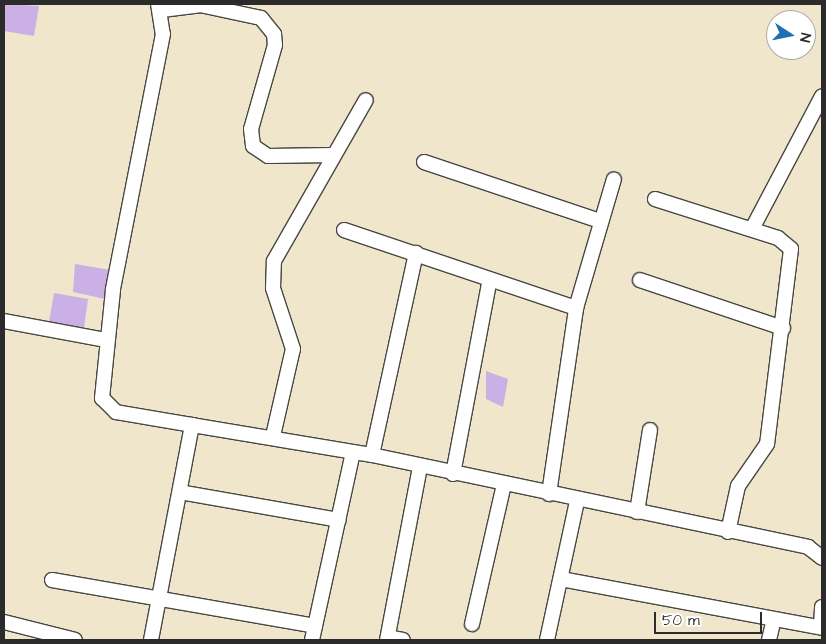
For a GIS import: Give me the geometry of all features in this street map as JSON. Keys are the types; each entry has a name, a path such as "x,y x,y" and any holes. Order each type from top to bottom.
{"street":[{"path":"334,155 268,156 253,146 251,130 275,45 274,34 261,18 200,5 160,7 163,34 106,340 101,378 107,407 192,425 273,436 372,455 577,501 808,547 822,558"},
{"path":"752,229 822,96"},
{"path":"273,436 293,349 273,288 274,261 366,100"},
{"path":"424,162 600,220"},
{"path":"549,494 576,308 600,220 614,178"},
{"path":"656,200 752,229 790,245 782,328 766,444 738,486 728,532"},
{"path":"344,230 576,308"},
{"path":"372,455 416,253"},
{"path":"453,474 490,279"},
{"path":"640,280 782,328"},
{"path":"4,321 106,340"},
{"path":"151,640 157,598 180,492 192,425"},
{"path":"637,512 650,430"},
{"path":"312,640 353,452"},
{"path":"403,640 388,639 420,467"},
{"path":"472,624 504,484"},
{"path":"180,492 339,520"},
{"path":"547,640 562,579 577,501"},
{"path":"562,579 773,622 822,627 822,607"},
{"path":"52,580 315,626"},
{"path":"4,622 76,640"},
{"path":"769,640 773,622"}],"building":[{"path":"4,4 39,6 34,36 4,31"},
{"path":"75,264 110,270 105,299 73,292"},
{"path":"54,293 88,299 84,328 49,322"},
{"path":"486,371 508,379 503,407 486,399"}]}
